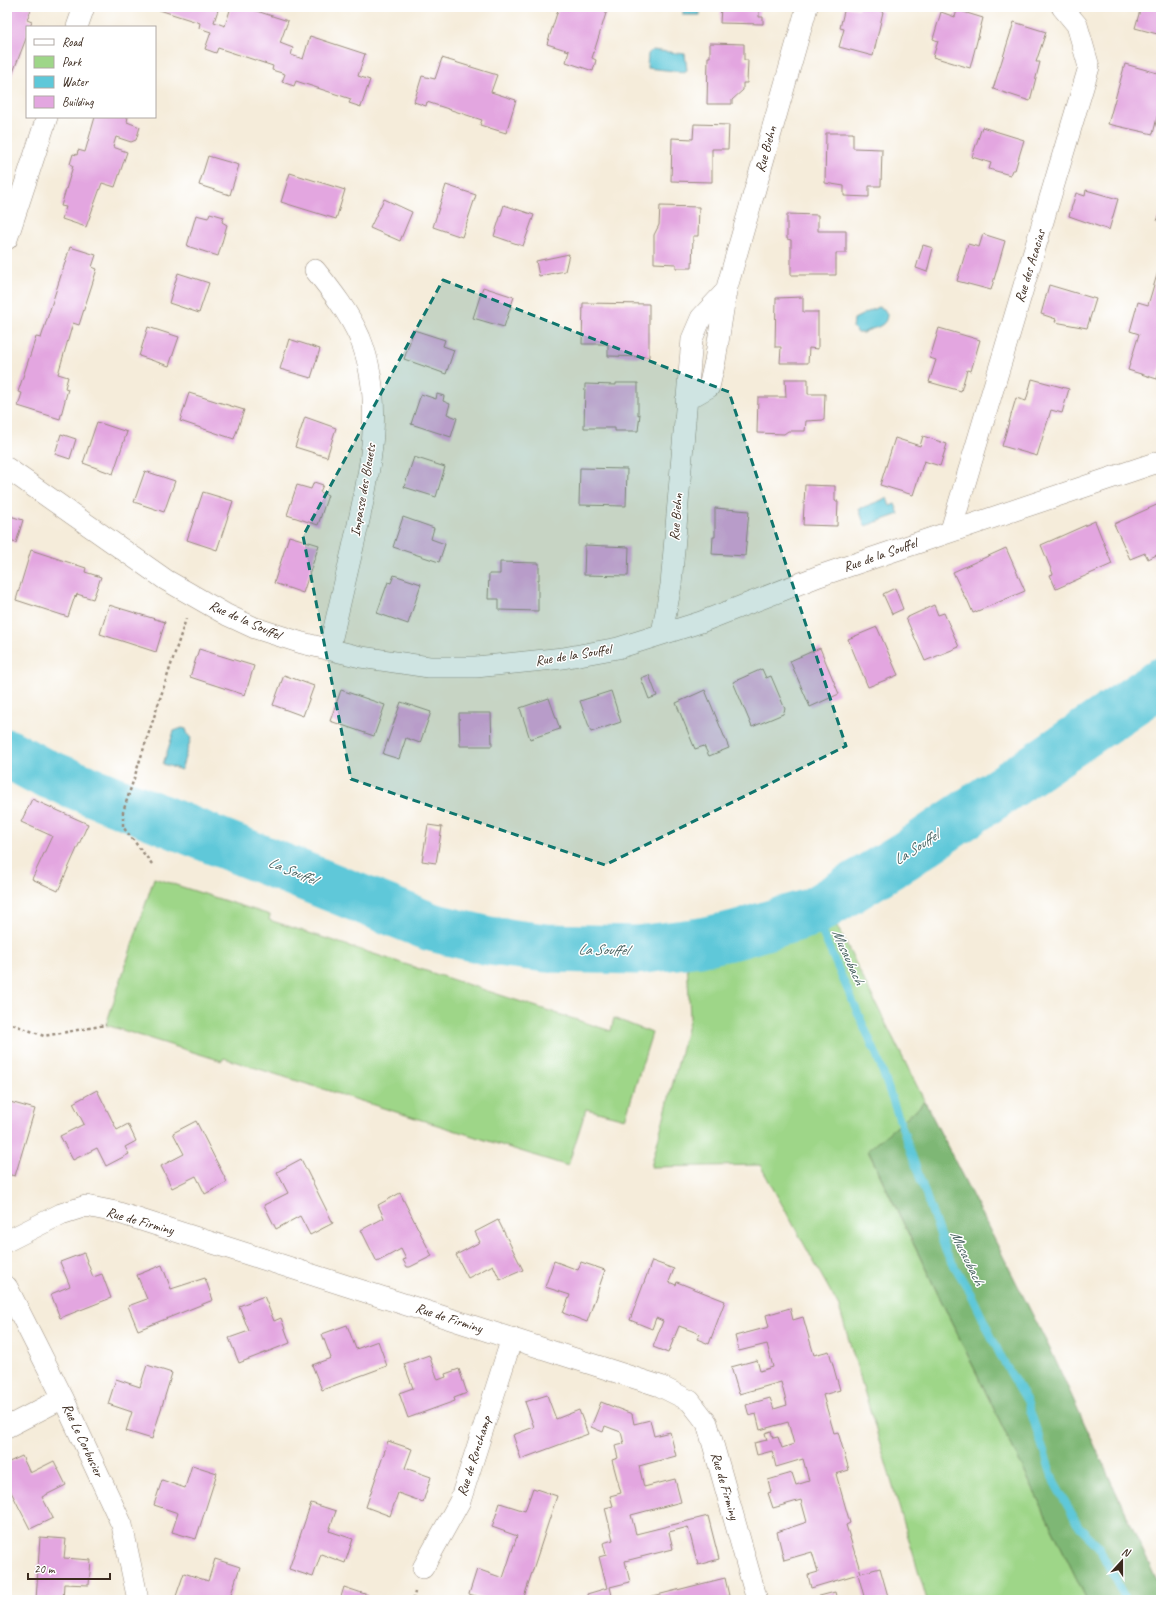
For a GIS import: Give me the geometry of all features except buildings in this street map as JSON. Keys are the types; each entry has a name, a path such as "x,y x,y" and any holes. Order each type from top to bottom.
{"street":[{"path":"77,26 84,7"},
{"name":"Rue Biehn","path":"662,633 671,585 686,400 709,386 715,361 726,291 807,7"},
{"name":"Rue des Acacias","path":"951,530 1089,67 1077,25 1062,7"},
{"path":"7,239 48,118"},
{"name":"Impasse des Bleuets","path":"315,270 347,313 360,338 367,362 373,404 371,457 365,494 329,650"},
{"name":"Rue de la Souffel","path":"7,468 139,562 193,597 255,628 329,650 392,662 429,667 476,667 563,658 618,648 701,622 818,576 951,530 1161,461"},
{"name":"Rue de Firminy","path":"7,1241 61,1214 86,1206 109,1211 660,1386 690,1401 707,1423 757,1600"},
{"name":"Rue Le Corbusier","path":"7,1287 63,1398 122,1525 138,1600"},
{"name":"Rue de Ronchamp","path":"423,1568 460,1501 512,1338"},
{"path":"7,1427 63,1398"}],"path":[{"path":"152,864 123,827 123,812 193,597"},
{"path":"7,1022 44,1036 106,1025"}],"highlighted area":[{"path":"443,280 729,392 846,746 605,865 351,779 303,536"}],"green space":[{"path":"154,878 270,915 269,920 611,1031 614,1018 652,1033 625,1119 586,1109 568,1166 224,1058 222,1061 106,1025"},
{"path":"835,922 925,1102 868,1151 1087,1600 927,1600 839,1307 760,1165 651,1167 690,1017 687,961"},
{"path":"925,1102 1052,1353 1161,1590 1161,1600 1087,1600 868,1150"}],"water":[{"path":"683,7 700,7 700,15 683,15"},
{"path":"652,50 685,54 687,70 684,72 647,68 648,54"},
{"path":"878,307 884,309 887,314 882,325 863,333 858,333 853,328 854,319"},
{"path":"887,498 890,506 895,504 899,514 865,526 859,509"},
{"path":"182,728 186,729 191,738 181,770 163,764 174,731"}],"waterway":[{"name":"La Souffel","path":"7,753 38,770 431,927 489,941 546,948 637,950 701,942 735,935 813,912 906,855 1161,682"},
{"name":"Musaubach","path":"813,912 877,1056 946,1252 972,1296 1002,1359 1027,1401 1054,1482 1080,1528 1098,1546 1126,1600"}]}
